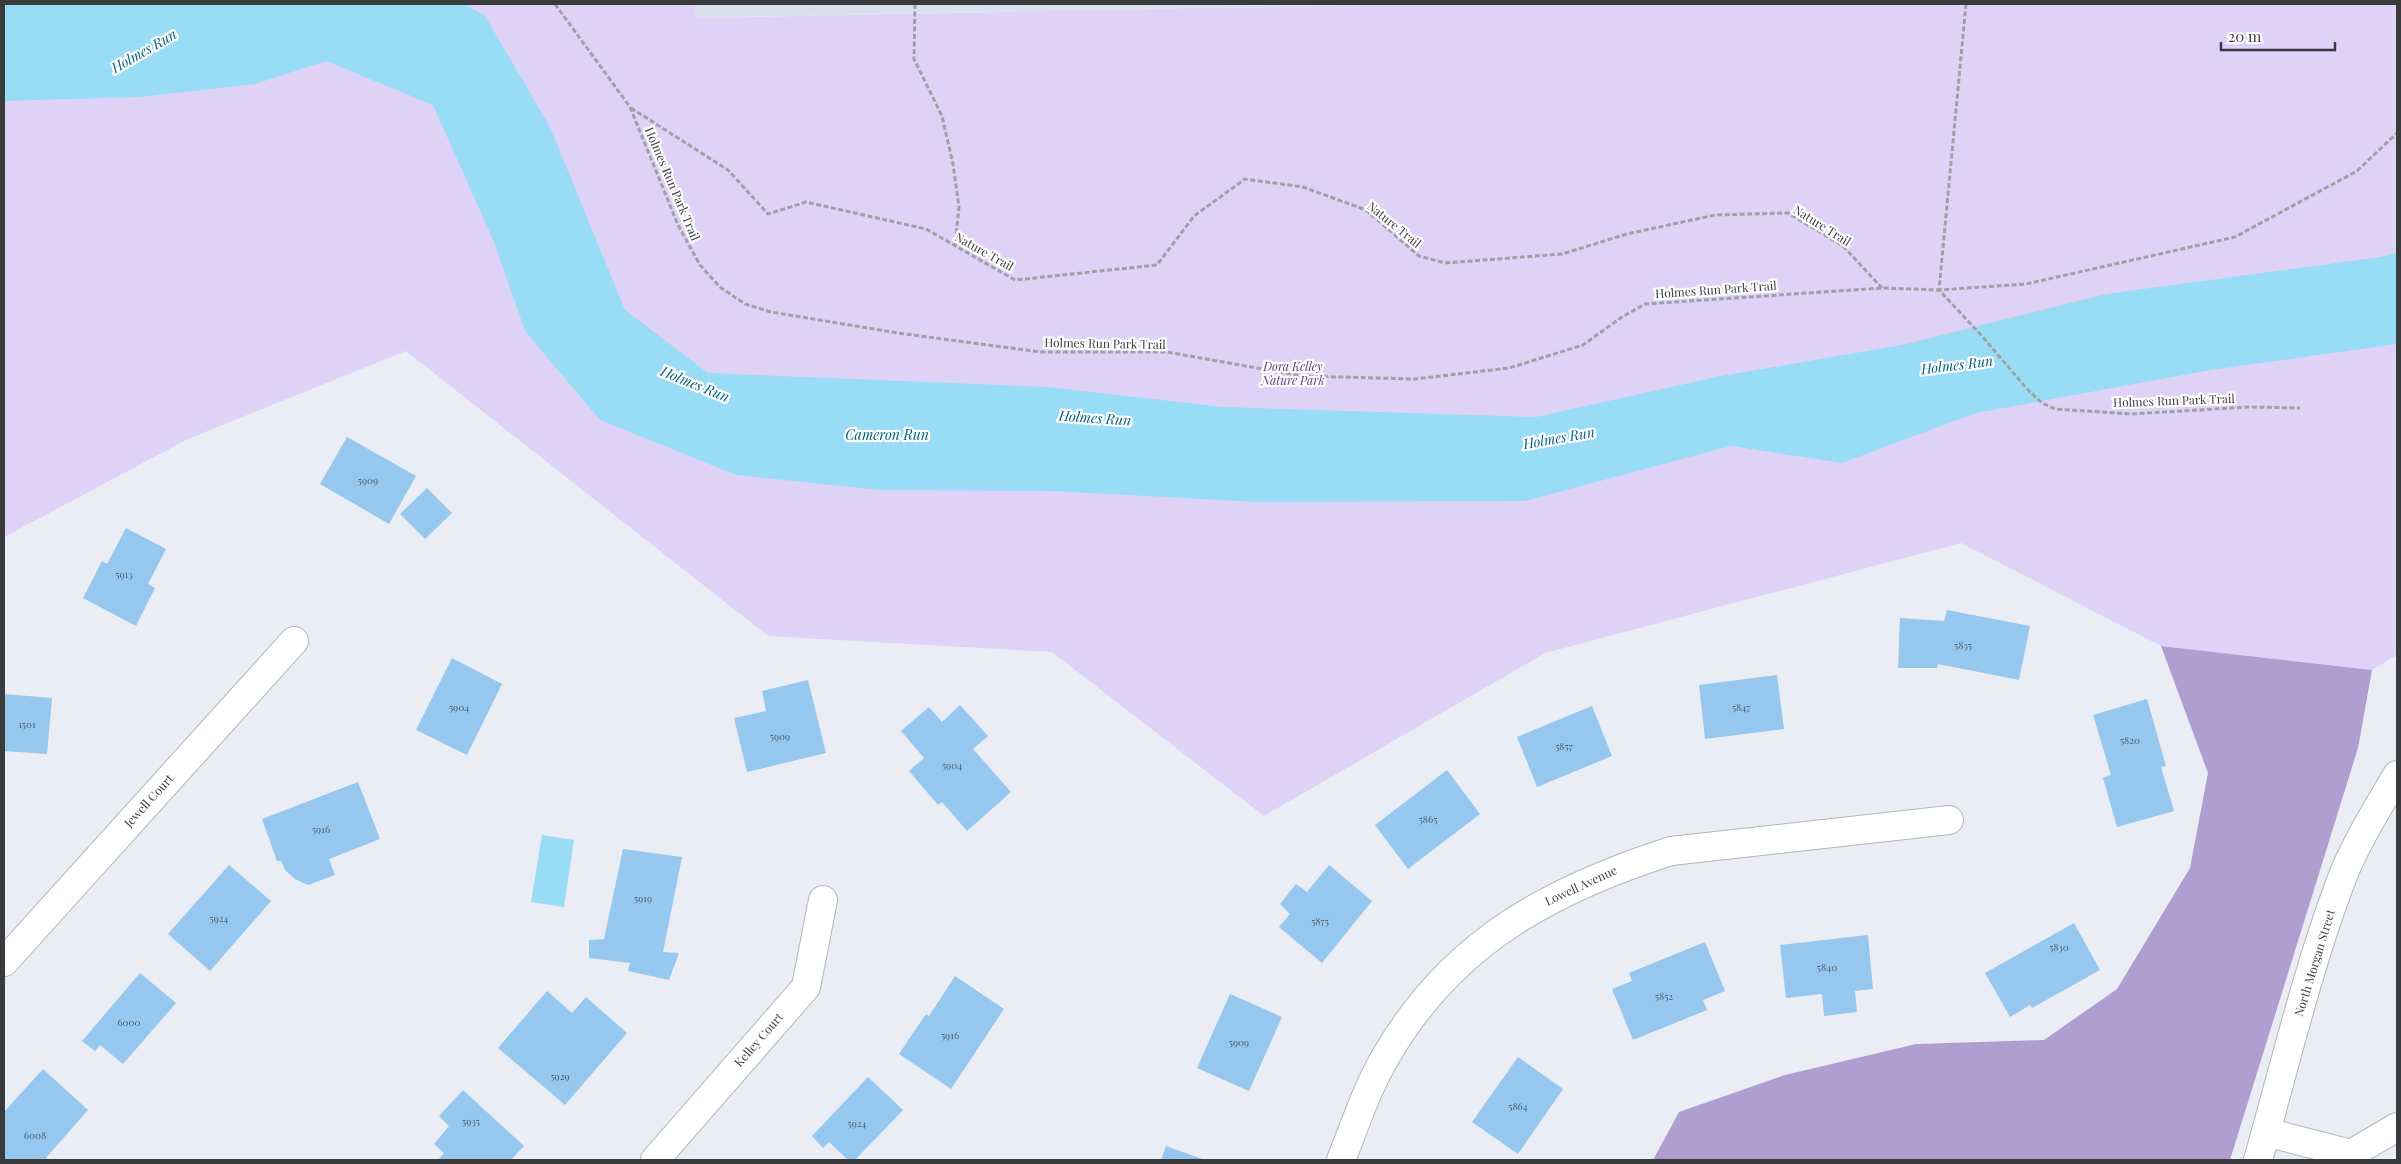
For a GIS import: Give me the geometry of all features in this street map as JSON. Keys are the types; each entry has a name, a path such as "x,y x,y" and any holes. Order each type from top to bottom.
{"street":[{"name":"Jewell Court","path":"8,948 294,641"},
{"name":"North Morgan Street","path":"2258,1160 2339,885 2366,828 2397,775"},
{"name":"Lowell Avenue","path":"1341,1160 1374,1080 1386,1056 1416,1009 1450,971 1485,941 1551,898 1630,864 1671,851 1949,820"},
{"name":"Kelley Court","path":"655,1160 806,986 823,900"},
{"path":"2266,1132 2354,1157 2397,1127"}],"path":[{"name":"Holmes Run Park Trail","path":"555,4 630,107 678,225 700,265 720,287 745,304 771,312 898,333 1040,352 1167,352 1302,376 1416,379 1509,368 1583,345 1622,317 1645,304 1882,288 1939,290 2028,390 2042,402 2055,409 2131,414 2249,407 2300,408"},
{"path":"916,4 914,59 942,116 953,164 959,206 955,246"},
{"path":"1966,4 1939,290 2026,284 2235,238 2357,171 2397,133"},
{"name":"Nature Trail","path":"630,107 728,170 768,214 806,202 926,229 1015,280 1157,265 1194,216 1245,178 1303,186 1366,210 1419,256 1445,263 1562,254 1627,234 1715,215 1788,213 1843,246 1882,288"}],"shaded area":[{"path":"695,4 1627,4 1356,12 980,12 695,18"},
{"path":"2161,646 2372,670 2358,748 2230,1160 1653,1160 1679,1112 1785,1075 1916,1044 2044,1040 2117,989 2190,868 2208,773"}],"green space":[{"name":"Dora Kelley Nature Park","path":"4,4 695,4 695,18 1427,4 2397,4 2397,655 2372,670 2161,646 1961,543 1545,653 1264,816 1052,652 768,636 406,351 188,439 4,537"}],"water":[{"name":"Cameron Run","path":"4,4 465,4 485,16 550,127 625,310 708,373 1047,387 1223,407 1536,417 1721,376 1902,345 2106,294 2381,257 2397,252 2397,344 2211,370 1976,413 1842,463 1731,446 1525,501 1258,502 1052,491 880,490 736,475 600,420 525,331 494,242 433,105 326,61 255,84 140,97 4,101"},
{"path":"542,835 574,840 564,907 531,902"}],"building":[{"path":"347,437 416,476 389,524 320,484"},
{"path":"427,488 452,513 425,539 400,514"},
{"path":"126,528 166,549 148,584 155,588 136,626 83,598 102,561 107,564"},
{"path":"1947,610 2030,626 2019,680 1938,664 1937,668 1898,668 1900,618 1944,621"},
{"path":"452,658 502,684 467,755 416,730"},
{"path":"1777,675 1784,729 1705,739 1699,685"},
{"path":"808,680 826,753 747,772 734,718 766,711 762,691"},
{"path":"4,694 52,698 47,754 4,751"},
{"path":"2147,699 2166,766 2161,767 2174,811 2117,827 2103,778 2111,775 2093,715"},
{"path":"960,705 988,736 973,749 1011,792 967,831 942,802 938,805 909,771 924,758 901,731 929,707 942,722"},
{"path":"1592,706 1612,756 1537,787 1517,737"},
{"path":"1447,770 1480,814 1408,869 1375,825"},
{"path":"358,782 380,839 329,859 335,875 308,885 295,879 285,870 281,861 277,861 262,819"},
{"path":"623,849 682,857 663,952 679,953 669,980 628,971 630,963 589,958 589,940 604,939"},
{"path":"229,865 271,901 210,971 168,934"},
{"path":"1329,865 1372,901 1322,963 1279,927 1290,914 1280,904 1296,884 1307,892"},
{"path":"2074,923 2100,970 2032,1008 2030,1005 2010,1017 1985,973"},
{"path":"1868,935 1873,989 1855,991 1857,1012 1824,1016 1822,994 1786,998 1780,945"},
{"path":"1705,942 1725,991 1703,1000 1707,1010 1633,1040 1612,989 1632,981 1629,973"},
{"path":"140,973 176,1003 123,1064 100,1045 95,1051 82,1041"},
{"path":"955,976 1004,1009 951,1089 899,1054 926,1014 929,1016"},
{"path":"547,991 572,1013 586,997 627,1033 565,1105 498,1048"},
{"path":"1230,994 1282,1017 1249,1091 1197,1068"},
{"path":"1518,1057 1563,1089 1518,1154 1472,1122"},
{"path":"43,1069 88,1110 46,1158 49,1160 4,1160 4,1112"},
{"path":"868,1077 903,1110 855,1160 848,1160 829,1142 823,1148 812,1136"},
{"path":"463,1090 524,1146 511,1160 438,1160 444,1153 434,1144 449,1126 439,1116"},
{"path":"1166,1146 1205,1160 1161,1160"}],"water label":[{"name":"Holmes Run","path":"144,51"},
{"name":"Holmes Run","path":"1957,365"},
{"name":"Holmes Run","path":"695,384"},
{"name":"Holmes Run","path":"1095,418"},
{"name":"Holmes Run","path":"1559,438"}]}
